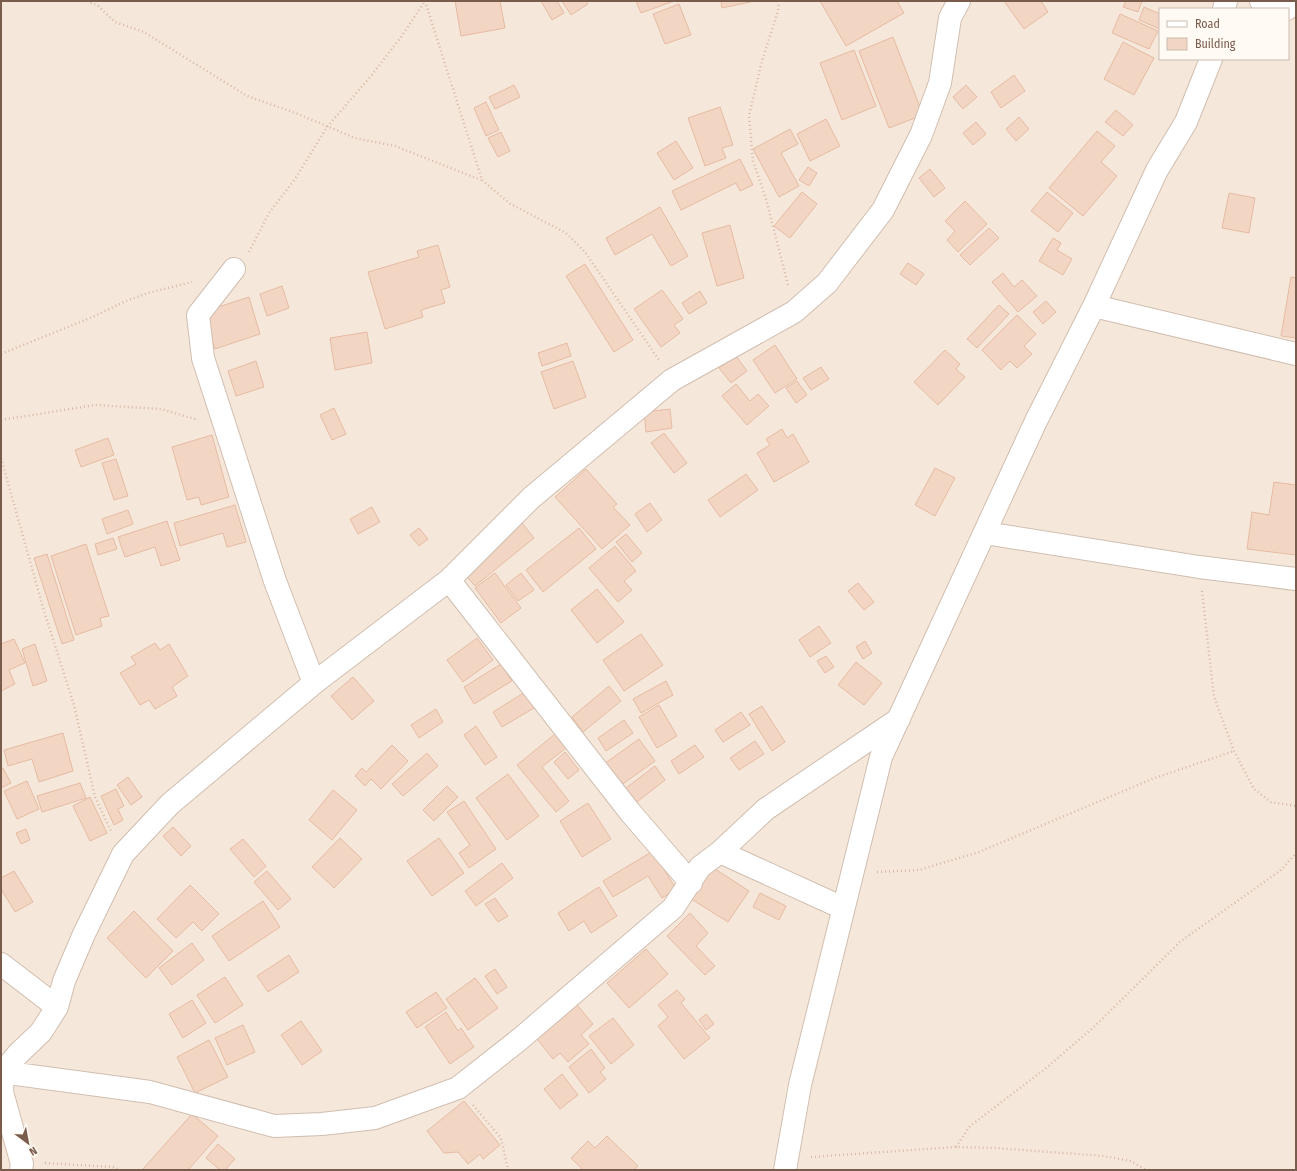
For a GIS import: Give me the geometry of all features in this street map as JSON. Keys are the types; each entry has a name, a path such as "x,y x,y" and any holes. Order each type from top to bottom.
{"street":[{"path":"22,1167 2,1092 2,1072 41,1032 57,1007 64,981 84,934 123,854 170,804 314,683 449,580 531,498 672,380 794,312 827,283 883,210 921,135 940,83 950,18 959,1"},
{"path":"1262,1 1285,8"},
{"path":"786,1164 800,1084 881,757 1036,421 1094,306 1158,170 1186,122 1211,60"},
{"path":"234,269 198,315 199,337 203,358 275,581 314,683"},
{"path":"1094,306 1296,354"},
{"path":"985,532 1199,567 1296,579"},
{"path":"449,580 630,812 691,883"},
{"path":"2,1072 150,1092 274,1126 322,1124 375,1118 458,1088 520,1039 674,908 700,867 720,852 776,801 900,718"},
{"path":"720,852 843,908"},
{"path":"1,964 57,1007"}],"path":[{"path":"87,1 98,6 115,22 144,32 247,96 298,114 355,138 395,146 482,180 509,203 566,233 585,252 672,380"},
{"path":"234,269 245,258 269,213 295,179 327,127 371,76 401,37 425,1"},
{"path":"425,1 482,180"},
{"path":"779,1 778,11 762,61 749,116 753,161 773,228 794,312"},
{"path":"1,354 95,316 126,301 148,293 195,282"},
{"path":"1,420 95,405 161,409 226,428"},
{"path":"1,458 44,611 74,705 95,797 123,854"},
{"path":"1199,567 1214,697 1234,751 1254,789 1271,802 1296,806"},
{"path":"852,873 919,870 980,852 1152,779 1234,751"},
{"path":"956,1147 970,1126 1045,1069 1096,1026 1182,941 1281,870 1296,853"},
{"path":"458,1088 501,1138 508,1170"},
{"path":"786,1164 861,1155 956,1147 1062,1152 1104,1156 1131,1161 1146,1170"},
{"path":"22,1167 58,1163 113,1167 120,1170"}],"shaded area":[{"path":"1,1 1296,1 1296,1170 1,1170"}],"building":[{"path":"455,1 500,1 505,28 461,36"},
{"path":"541,1 557,1 564,13 552,20"},
{"path":"562,1 586,1 588,4 571,15"},
{"path":"636,1 674,1 641,13"},
{"path":"721,1 755,1 722,8"},
{"path":"820,1 897,1 904,13 846,46"},
{"path":"1004,1 1041,1 1048,12 1024,29"},
{"path":"1126,1 1142,1 1138,12 1123,7"},
{"path":"679,4 691,35 665,44 653,14"},
{"path":"1144,7 1159,14 1159,29 1139,20"},
{"path":"1120,14 1158,31 1149,49 1112,33"},
{"path":"893,37 923,115 889,128 859,51"},
{"path":"1123,42 1154,58 1134,95 1104,79"},
{"path":"854,50 876,106 842,120 820,63"},
{"path":"1014,75 1025,91 1001,108 991,92"},
{"path":"514,85 520,97 495,109 489,97"},
{"path":"966,85 977,97 963,109 953,97"},
{"path":"486,102 499,130 486,136 474,108"},
{"path":"720,107 733,145 722,148 726,158 705,166 688,118"},
{"path":"1116,110 1133,125 1123,136 1105,122"},
{"path":"1019,117 1029,129 1016,141 1006,129"},
{"path":"826,119 840,146 810,161 797,134"},
{"path":"976,122 986,134 973,145 963,133"},
{"path":"790,129 798,144 781,153 799,186 779,197 753,149"},
{"path":"1097,131 1115,146 1101,162 1117,176 1083,216 1049,188"},
{"path":"501,132 510,151 498,157 488,138"},
{"path":"676,141 693,168 674,180 657,153"},
{"path":"740,159 753,185 740,191 736,183 681,210 672,191"},
{"path":"808,167 817,173 809,186 799,180"},
{"path":"930,169 945,188 934,197 919,178"},
{"path":"802,192 817,204 790,238 774,226"},
{"path":"1047,192 1073,213 1058,232 1031,211"},
{"path":"1229,193 1255,198 1249,233 1222,228"},
{"path":"965,201 987,224 958,252 947,240 955,231 945,221"},
{"path":"660,207 688,256 671,266 652,234 615,255 606,238"},
{"path":"730,225 744,278 717,286 702,233"},
{"path":"989,228 999,238 970,265 960,255"},
{"path":"1053,238 1061,243 1057,250 1072,259 1063,275 1039,261"},
{"path":"438,245 450,287 441,290 445,303 421,310 423,317 385,329 368,272 419,257 417,251"},
{"path":"908,263 924,274 916,285 900,274"},
{"path":"585,264 633,340 614,352 566,276"},
{"path":"1003,273 1014,287 1022,280 1037,296 1018,312 992,282"},
{"path":"1291,277 1296,278 1296,338 1281,336"},
{"path":"282,286 289,308 267,316 260,294"},
{"path":"662,290 683,319 674,325 680,333 661,347 634,309"},
{"path":"700,291 707,303 689,314 682,303"},
{"path":"249,297 260,334 215,349 203,312"},
{"path":"1046,301 1056,312 1043,324 1033,312"},
{"path":"999,305 1009,314 977,348 967,339"},
{"path":"1017,315 1036,334 1024,346 1032,354 1017,368 1010,361 1001,370 982,350"},
{"path":"367,332 372,363 335,370 330,338"},
{"path":"567,343 571,356 542,366 538,353"},
{"path":"775,345 797,379 775,393 753,360"},
{"path":"945,350 960,364 956,369 965,377 938,405 914,382"},
{"path":"736,356 747,371 731,383 719,368"},
{"path":"256,361 264,387 236,396 228,371"},
{"path":"573,361 586,397 554,409 541,372"},
{"path":"821,367 829,379 811,390 803,378"},
{"path":"797,381 807,395 796,403 786,388"},
{"path":"736,384 750,401 758,394 769,406 747,425 722,396"},
{"path":"334,408 346,434 332,440 320,415"},
{"path":"670,409 672,428 646,432 644,412"},
{"path":"782,429 787,438 793,434 809,462 774,482 757,453 770,445 766,439"},
{"path":"664,433 687,463 674,473 651,443"},
{"path":"212,435 229,497 201,505 199,497 187,500 172,447"},
{"path":"108,438 114,455 81,467 75,450"},
{"path":"116,459 128,496 114,500 102,463"},
{"path":"935,468 955,478 935,516 915,505"},
{"path":"586,469 617,504 613,507 630,525 602,549 555,497"},
{"path":"746,474 758,490 720,517 708,500"},
{"path":"1274,482 1296,485 1296,555 1247,549 1252,512 1269,515"},
{"path":"650,503 662,520 647,532 635,514"},
{"path":"235,505 246,542 227,547 223,533 180,546 174,523"},
{"path":"372,507 380,522 358,534 350,519"},
{"path":"128,510 133,524 107,534 102,519"},
{"path":"167,521 180,560 161,566 155,547 125,557 118,537"},
{"path":"522,523 534,538 475,586 462,571"},
{"path":"419,528 428,539 419,546 410,535"},
{"path":"579,528 596,549 543,592 526,570"},
{"path":"626,534 642,553 632,562 616,542"},
{"path":"113,538 117,549 98,555 95,544"},
{"path":"86,544 109,616 100,618 102,626 76,635 51,556"},
{"path":"615,546 636,571 624,581 632,590 618,602 589,568"},
{"path":"47,554 74,640 62,644 34,558"},
{"path":"495,573 521,608 501,623 475,588"},
{"path":"521,573 534,590 518,601 506,585"},
{"path":"858,583 874,602 864,610 848,591"},
{"path":"597,589 624,622 597,643 571,610"},
{"path":"819,626 831,643 810,657 799,640"},
{"path":"641,634 663,665 624,691 603,660"},
{"path":"477,638 493,660 463,682 447,660"},
{"path":"14,639 25,663 9,670 15,684 1,691 1,644"},
{"path":"865,641 872,653 863,659 856,647"},
{"path":"155,643 160,650 169,644 188,676 172,687 177,696 155,709 149,700 140,705 120,673 136,664 131,657"},
{"path":"35,644 47,681 33,686 22,649"},
{"path":"826,656 834,667 825,673 817,661"},
{"path":"856,662 882,683 864,705 838,685"},
{"path":"501,664 512,681 474,704 464,687"},
{"path":"353,677 374,701 352,720 331,696"},
{"path":"666,681 673,695 641,713 633,699"},
{"path":"609,686 621,701 583,732 572,717"},
{"path":"525,692 534,708 502,727 493,712"},
{"path":"659,705 677,736 657,748 639,717"},
{"path":"762,706 785,742 772,751 749,714"},
{"path":"436,709 443,722 419,738 411,725"},
{"path":"741,712 750,725 723,742 715,730"},
{"path":"624,720 633,733 606,751 598,738"},
{"path":"476,726 497,757 485,765 464,735"},
{"path":"63,733 73,771 39,782 32,759 8,766 4,750"},
{"path":"555,734 566,748 542,767 569,801 556,812 517,765"},
{"path":"639,739 655,761 620,786 604,764"},
{"path":"755,741 764,754 739,770 730,758"},
{"path":"392,745 408,761 381,789 371,779 365,786 355,776 362,768 366,772"},
{"path":"695,745 704,757 679,774 671,761"},
{"path":"565,752 579,770 568,779 554,762"},
{"path":"427,753 438,766 403,796 392,784"},
{"path":"655,766 665,780 633,805 622,791"},
{"path":"3,768 11,783 1,788 1,769"},
{"path":"508,774 539,816 507,840 476,798"},
{"path":"128,777 142,797 131,805 117,785"},
{"path":"27,781 39,809 17,819 4,791"},
{"path":"80,783 86,798 42,812 37,796"},
{"path":"447,786 458,797 434,821 423,810"},
{"path":"116,789 124,806 118,809 123,820 114,825 101,796"},
{"path":"333,790 357,810 332,840 309,820"},
{"path":"90,797 107,833 90,841 73,806"},
{"path":"464,801 496,849 469,868 459,853 470,845 447,812"},
{"path":"588,803 611,839 582,857 560,821"},
{"path":"173,827 191,846 181,856 163,836"},
{"path":"26,829 30,840 21,844 16,833"},
{"path":"340,838 362,859 334,888 312,867"},
{"path":"439,838 464,873 432,896 407,861"},
{"path":"243,839 266,866 254,877 230,849"},
{"path":"653,851 676,889 662,898 648,876 613,897 603,881"},
{"path":"502,863 513,878 476,906 465,891"},
{"path":"709,865 749,891 728,922 688,897"},
{"path":"14,871 33,902 15,912 1,889 1,878"},
{"path":"267,871 291,899 278,910 254,882"},
{"path":"190,885 219,914 202,931 193,922 176,938 157,919"},
{"path":"599,887 617,916 591,933 584,921 569,931 558,913"},
{"path":"760,893 786,906 779,920 753,907"},
{"path":"495,898 508,916 498,922 485,904"},
{"path":"263,901 280,927 229,961 212,936"},
{"path":"134,911 173,951 146,978 107,938"},
{"path":"690,913 708,933 696,946 715,966 705,975 667,936"},
{"path":"192,943 204,960 172,985 159,968"},
{"path":"646,949 668,974 629,1008 607,983"},
{"path":"289,955 299,972 268,992 257,976"},
{"path":"495,969 507,987 497,994 485,976"},
{"path":"225,977 243,1005 215,1023 197,995"},
{"path":"475,978 498,1008 468,1030 446,999"},
{"path":"677,990 685,999 681,1003 710,1038 684,1059 658,1026 668,1017 658,1005"},
{"path":"436,992 447,1008 417,1028 406,1012"},
{"path":"192,1000 206,1023 183,1038 169,1014"},
{"path":"573,1000 593,1024 581,1035 589,1044 568,1062 560,1053 553,1059 533,1034"},
{"path":"446,1012 458,1031 461,1028 474,1047 450,1064 425,1027"},
{"path":"706,1014 714,1024 706,1030 699,1020"},
{"path":"613,1018 634,1045 611,1064 589,1036"},
{"path":"301,1021 322,1051 302,1065 281,1035"},
{"path":"243,1025 255,1052 227,1065 215,1038"},
{"path":"209,1040 228,1077 195,1093 177,1057"},
{"path":"591,1049 605,1068 600,1072 606,1079 589,1093 569,1067"},
{"path":"562,1074 578,1095 560,1109 544,1089"},
{"path":"464,1101 500,1145 483,1159 480,1154 468,1164 458,1152 444,1153 427,1131"},
{"path":"192,1114 218,1136 188,1170 142,1170"},
{"path":"607,1136 638,1166 634,1170 583,1170 571,1158 588,1141 595,1148"},
{"path":"218,1144 235,1159 225,1170 220,1170 206,1158"}]}
